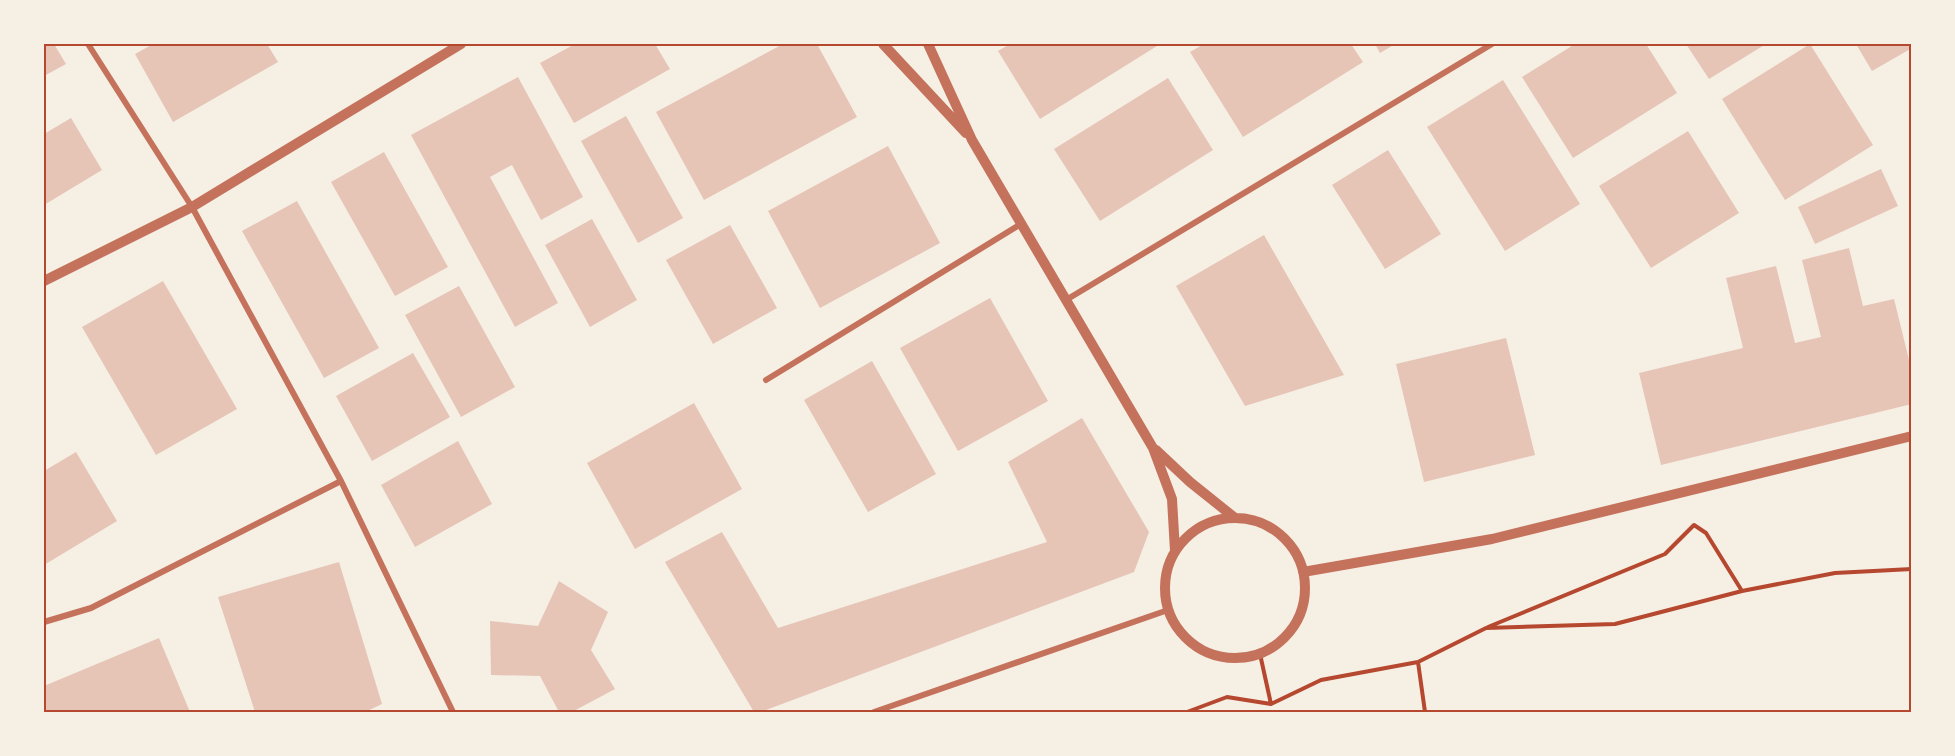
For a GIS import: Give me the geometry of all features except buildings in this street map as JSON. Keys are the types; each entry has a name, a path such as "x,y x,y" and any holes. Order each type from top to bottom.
{"street":[{"path":"87,44 192,207 342,481 453,712"},
{"path":"44,281 192,207 461,44"},
{"path":"883,44 972,140"},
{"path":"928,44 972,140 1153,448 1172,499 1175,551"},
{"path":"1066,300 1492,44"},
{"path":"766,380 1021,224"},
{"path":"1303,572 1492,539 1911,436"},
{"path":"1153,448 1190,482 1235,518"},
{"path":"44,622 90,608 342,481"},
{"path":"1225,518 1251,519 1274,530 1293,548 1303,572 1305,597 1297,621 1281,641 1260,654 1232,659 1204,651 1182,634 1168,610 1164,586 1169,562 1175,551 1182,541 1201,525 1225,518"},
{"path":"874,712 1168,610"}],"path":[{"path":"1190,712 1227,697 1271,704 1321,680 1418,662 1486,628 1665,554 1694,525 1706,532 1742,591"},
{"path":"1486,628 1615,624 1742,591 1835,573 1911,569"},
{"path":"1260,654 1271,704"},
{"path":"1418,662 1425,712"},
{"path":"1532,712 1547,712"}]}
